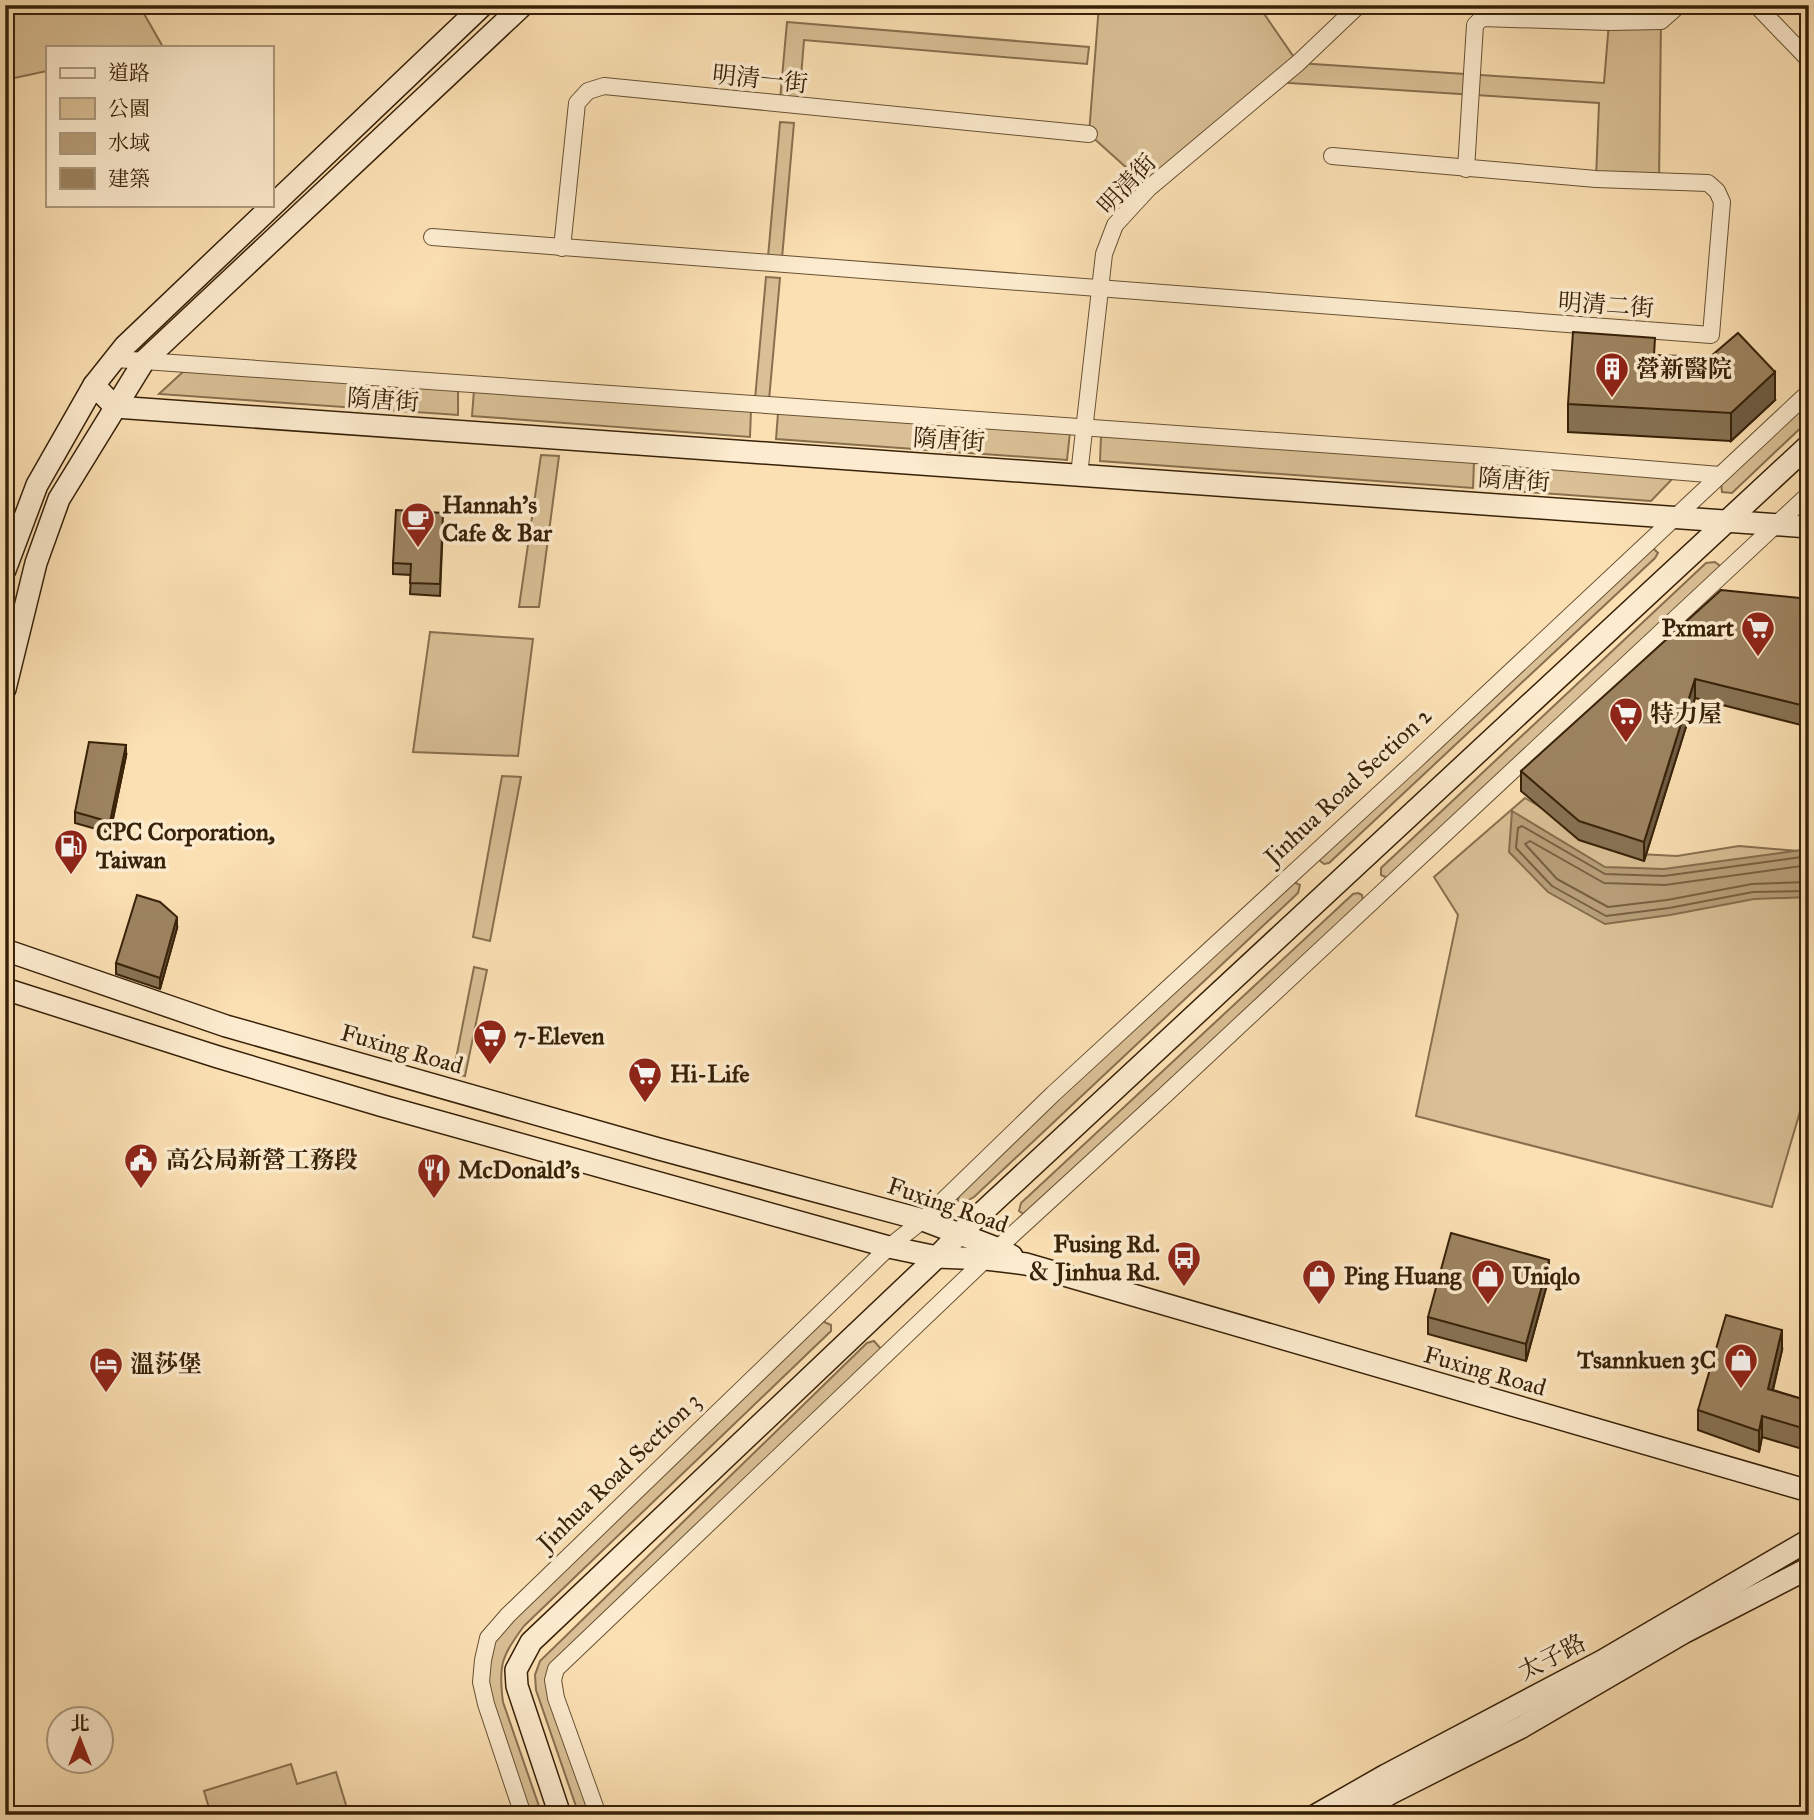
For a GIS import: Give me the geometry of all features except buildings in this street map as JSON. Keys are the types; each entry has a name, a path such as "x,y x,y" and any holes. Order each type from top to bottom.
{"street":[{"path":"273,205 483,5"},
{"path":"5,690 36,563 59,499 144,361 523,5"},
{"name":"明清街","path":"1079,475 1104,254 1115,225 1149,188 1298,63 1359,5"},
{"path":"1466,169 1475,25 1482,18 1661,21 1679,5"},
{"path":"1756,5 1808,58"},
{"path":"453,34 471,54"},
{"name":"明清一街","path":"562,248 577,103 589,91 604,86 1088,134"},
{"name":"明清二街","path":"1099,290 1710,335 1721,202 1717,191 1707,183 1596,179 1332,156"},
{"path":"286,193 303,209"},
{"path":"5,570 37,485 94,385 125,346 272,206"},
{"path":"432,237 1099,290"},
{"name":"隋唐街","path":"116,359 1720,475"},
{"path":"94,385 115,407"},
{"name":"Jinhua Road Section 2","path":"923,1220 1053,1094 1809,392"},
{"name":"隋唐街","path":"115,407 1809,527"},
{"path":"560,1815 517,1686 516,1670 531,1642 937,1257 958,1234 1809,445"},
{"path":"598,1815 556,1698 553,1679 556,1669 992,1254 1809,494"},
{"name":"Fuxing Road","path":"5,950 226,1026 673,1153 923,1220 958,1234 992,1254 1809,1491"},
{"name":"Fuxing Road","path":"5,989 370,1102 889,1247 937,1257 992,1254"},
{"name":"Jinhua Road Section 3","path":"523,1815 481,1682 488,1638 508,1615 889,1247 923,1220"},
{"name":"太子路","path":"1316,1815 1602,1661 1809,1540"},
{"name":"太子路","path":"1354,1815 1393,1792 1522,1727 1685,1632 1809,1568"}],"green space":[{"path":"5,5 139,5 162,46 46,46 46,71 5,80"},
{"path":"1099,5 1258,5 1298,63 1604,83 1609,22 1599,21 1607,5 1679,5 1661,21 1659,182 1596,179 1599,103 1274,82 1149,188 1089,134"},
{"path":"787,22 1089,47 1087,64 804,40 799,102 780,100"},
{"path":"780,122 794,123 782,258 768,257"},
{"path":"766,277 780,278 769,400 755,399"},
{"path":"186,369 458,388 458,415 159,394"},
{"path":"474,390 751,410 750,437 472,416"},
{"path":"1809,397 1809,420 1732,493 1722,492 1721,483"},
{"path":"778,413 1070,432 1067,460 776,439"},
{"path":"1101,436 1474,461 1473,488 1100,461"},
{"path":"541,455 559,456 539,607 519,607"},
{"path":"1500,464 1676,475 1651,501 1499,490"},
{"path":"1653,548 1658,553 1655,558 1329,863 1324,864 1319,860"},
{"path":"1715,562 1719,565 1719,571 1388,878 1381,875 1381,868 1706,563"},
{"path":"430,632 533,639 518,756 413,752"},
{"path":"502,776 521,777 490,941 473,937"},
{"path":"1525,798 1619,853 1677,856 1739,846 1809,852 1809,1081 1772,1207 1416,1116 1458,915 1434,877"},
{"path":"1294,882 1300,885 1298,893 974,1197 965,1202 958,1201 959,1190"},
{"path":"1358,893 1363,900 1031,1212 1024,1214 1019,1211 1021,1203 1353,894"},
{"path":"474,967 487,970 465,1076 453,1074"},
{"path":"822,1321 831,1325 831,1331 524,1626 506,1653 501,1679 503,1702 542,1815 529,1815 489,1693 489,1667 496,1637"},
{"path":"874,1341 881,1349 549,1668 591,1815 579,1815 536,1690 535,1675 540,1661 867,1343"},
{"path":"291,1764 297,1784 336,1772 349,1815 211,1815 204,1791"}],"water":[{"path":"1512,811 1605,867 1664,869 1809,849 1809,897 1754,899 1605,924 1548,892 1509,852"}],"place":[{"name":"營新醫院","path":"1612,399"},
{"name":"Hannah’s Cafe & Bar","path":"418,549"},
{"name":"Pxmart","path":"1758,658"},
{"name":"特力屋","path":"1626,744"},
{"name":"CPC Corporation, Taiwan","path":"71,876"},
{"name":"7-Eleven","path":"490,1066"},
{"name":"Hi-Life","path":"645,1104"},
{"name":"高公局新營工務段","path":"141,1190"},
{"name":"McDonald's","path":"434,1200"},
{"name":"Fusing Rd. ＆ Jinhua Rd.","path":"1184,1288"},
{"name":"Ping Huang","path":"1319,1306"},
{"name":"Uniqlo","path":"1488,1306"},
{"name":"Tsannkuen 3C","path":"1741,1390"},
{"name":"溫莎堡","path":"106,1394"}]}
